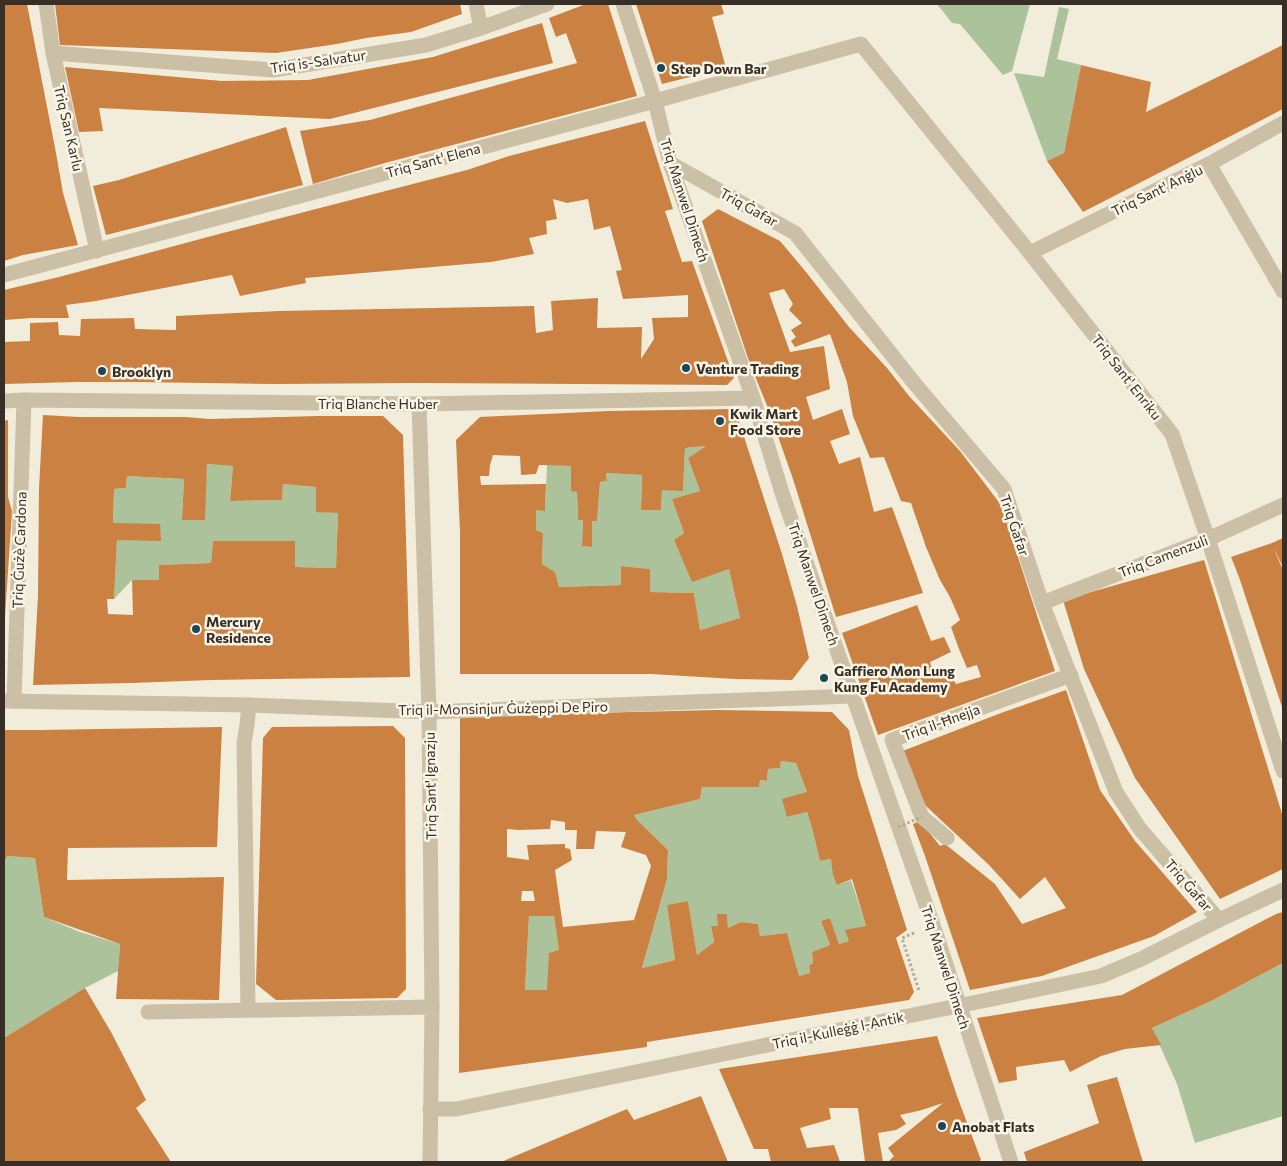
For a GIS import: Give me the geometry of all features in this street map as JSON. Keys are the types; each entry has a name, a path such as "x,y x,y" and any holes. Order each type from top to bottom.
{"street":[{"name":"Triq San Karlu","path":"46,4 53,54 97,251"},
{"path":"476,4 481,28"},
{"name":"Triq is-Salvatur","path":"53,54 273,70 426,45 481,28 547,4"},
{"name":"Triq Manwel Dimech","path":"622,4 655,101 670,163 753,398 783,496 852,696 933,925 1010,1162"},
{"name":"Triq Sant' Elena","path":"4,275 861,44"},
{"name":"Triq Sant' Enriku","path":"861,44 1030,253 1172,434 1283,771"},
{"name":"Triq Sant' Anġlu","path":"1030,253 1209,164 1283,124"},
{"name":"Triq Ġafar","path":"670,163 795,233 915,384 1004,489 1042,602 1116,792 1140,829 1219,920"},
{"path":"1209,164 1283,291"},
{"name":"Triq Blanche Huber","path":"4,401 419,404 753,398"},
{"name":"Triq Ġużè Cardona","path":"9,701 24,400"},
{"name":"Triq Sant' Ignazju","path":"419,404 429,712 432,1008 430,1109"},
{"name":"Triq Camenzuli","path":"1042,602 1208,540 1283,505"},
{"name":"Triq il-Ħnejja","path":"948,838 922,817 892,740 1071,675"},
{"name":"Triq il-Monsinjur Ġużeppi De Piro","path":"9,701 249,705 429,712 852,696"},
{"path":"248,1010 244,744 249,705"},
{"name":"Triq il-Kulleġġ l-Antik","path":"430,1109 456,1109 1101,976 1141,959 1283,890"},
{"path":"148,1012 432,1008"},
{"path":"430,1109 430,1162"}],"path":[{"path":"898,827 922,817"},
{"path":"925,1012 902,938 933,925"}],"green space":[{"path":"937,4 1030,4 1012,71 1003,75 960,24 952,23"},
{"path":"1059,7 1069,9 1057,59 1081,65 1064,153 1047,161 1014,73 1044,77"},
{"path":"706,446 688,458 700,491 672,499 684,533 674,540 692,581 729,569 740,618 700,630 694,593 650,592 650,569 621,566 621,585 559,587 555,572 542,564 543,533 536,530 536,510 545,510 547,465 571,466 571,490 577,492 578,520 583,520 582,546 592,547 592,521 597,520 600,482 607,481 606,473 642,475 641,510 661,510 662,490 683,490 685,448"},
{"path":"207,464 233,466 230,501 282,500 283,484 316,487 316,511 338,513 336,568 295,567 294,541 213,541 211,563 159,565 159,580 132,580 114,599 117,540 113,523 114,489 126,488 127,476 184,479 182,520 204,520"},
{"path":"781,761 796,763 807,792 787,817 807,812 820,861 831,859 837,885 851,880 866,926 849,941 839,944 830,918 821,921 830,945 812,952 813,963 809,965 810,973 799,976 787,933 760,936 758,924 741,922 728,928 727,914 718,914 718,926 711,927 714,942 697,955 688,901 667,905 675,960 642,968 667,879 668,850 634,815 700,799 702,787 759,787 760,780 767,781 768,769 780,768"},
{"path":"7,856 35,858 44,917 80,932 120,944 118,971 85,988 4,1038 4,867"},
{"path":"529,916 554,916 559,950 547,990 525,990"},
{"path":"1283,963 1283,1116 1195,1143 1177,1084 1152,1028 1213,1000"}],"building":[{"path":"4,4 27,4 63,193 78,245 23,255 4,261"},
{"path":"55,4 460,4 462,14 411,32 276,53 60,45"},
{"path":"586,4 608,4 637,96 313,184 300,131 370,120 577,63 566,33 556,37 549,18"},
{"path":"636,4 721,4 724,14 712,17 726,68 662,84"},
{"path":"542,23 553,63 330,119 99,108 103,131 79,132 65,67 222,81 308,80 433,57"},
{"path":"1283,45 1283,109 1083,212 1047,161 1064,153 1081,65 1151,82 1146,112"},
{"path":"645,121 673,209 665,211 682,262 692,261 734,378 727,385 136,382 4,384 4,342 30,341 30,323 58,322 59,335 80,336 81,319 134,318 135,329 176,330 176,316 279,311 534,306 536,333 553,330 551,301 598,298 597,328 642,327 641,359 654,339 652,318 688,317 688,295 623,299 616,271 622,270 610,226 594,230 588,199 567,203 553,199 557,219 546,221 547,234 529,238 534,254 491,262 305,278 306,283 240,296 232,275 66,305 69,318 4,320 4,290 467,170 509,156"},
{"path":"286,127 303,185 106,235 93,186 119,180"},
{"path":"718,209 780,241 849,327 960,451 1001,505 1055,671 878,735 842,633 917,605 931,641 944,637 951,652 930,662 934,676 947,670 956,684 981,677 977,665 967,668 959,649 951,627 960,620 926,547 911,503 901,501 884,457 870,458 853,416 847,382 830,334 795,347 791,341 796,337 791,330 802,323 789,310 793,304 784,289 769,293 790,352 824,346 830,389 806,397 813,420 842,409 850,434 830,441 839,464 860,457 874,512 892,507 923,593 836,617 793,479 750,364 702,221"},
{"path":"735,409 782,554 809,658 792,680 651,674 460,674 460,532 456,440 480,417 609,411","holes":["706,446 688,458 700,491 672,499 684,533 674,540 692,582 729,569 740,618 700,630 694,593 650,592 650,569 621,566 621,585 559,587 555,572 542,564 543,533 536,530 536,510 545,511 546,484 481,485 480,476 489,476 493,455 520,456 521,475 536,474 539,465 571,466 571,491 577,492 578,520 583,520 582,546 592,547 592,521 597,521 600,482 607,481 606,473 642,475 641,510 661,510 662,490 683,491 685,448"]},
{"path":"43,415 209,419 383,416 403,435 410,677 33,685 38,596 39,488","holes":["207,464 233,466 230,501 282,500 283,484 316,487 316,512 338,513 336,568 295,567 295,541 213,541 211,563 159,565 159,580 132,580 133,615 108,614 107,599 114,599 117,540 161,541 160,524 113,523 114,489 126,488 127,476 184,479 182,520 205,520"]},
{"path":"8,420 8,497 12,511 4,617 4,421"},
{"path":"1283,538 1283,567 1273,547 1283,570 1283,710 1231,557"},
{"path":"1204,560 1283,817 1283,869 1220,899 1135,778 1084,669 1063,600"},
{"path":"1066,690 1100,790 1135,841 1197,912 1154,936 1042,976 970,990 913,824 920,821 940,846 945,844 995,884 1022,924 1066,908 1045,877 1020,899 989,865 926,806 900,752"},
{"path":"717,710 832,712 849,730 858,776 907,930 896,938 914,992 909,1000 647,1042 647,1047 459,1073 460,716","holes":["781,761 796,763 807,792 782,799 787,817 807,812 820,861 831,859 833,875 837,885 852,879 866,926 845,930 849,941 839,944 830,918 821,921 830,945 812,952 813,963 809,965 810,973 799,976 787,933 760,936 758,924 741,922 728,928 727,914 717,914 718,926 711,926 714,942 697,955 688,901 667,905 675,960 642,968 667,879 668,850 634,815 700,799 702,787 759,787 760,780 767,781 768,769 780,768","551,820 565,822 565,830 577,830 576,849 594,849 596,831 626,832 621,847 646,855 651,866 634,920 563,927 555,870 572,860 570,849 565,848 565,844 527,845 529,860 507,857 507,829 550,829","522,891 533,891 535,901 521,901","529,916 554,916 559,950 549,953 547,990 525,990"]},
{"path":"393,726 405,738 406,989 397,998 276,1000 256,984 263,738 272,727"},
{"path":"222,727 217,847 68,848 67,880 224,877 219,1000 116,999 120,944 44,917 35,858 7,856 4,865 4,730"},
{"path":"1283,912 1283,963 1213,1000 1152,1028 1161,1045 1125,1049 1101,1056 1070,1072 1064,1060 1016,1067 1017,1080 999,1083 977,1018 1122,995"},
{"path":"85,988 111,1032 146,1100 136,1108 171,1162 4,1162 4,1038"},
{"path":"937,1036 981,1160 978,1162 888,1162 894,1156 888,1148 943,1103 900,1115 906,1124 896,1130 878,1133 883,1162 865,1162 858,1108 829,1108 831,1119 800,1128 807,1148 834,1145 840,1162 771,1162 768,1149 754,1149 719,1069"},
{"path":"1117,1077 1143,1162 1027,1162 1024,1152 1099,1123 1087,1085"},
{"path":"701,1096 728,1162 501,1162 627,1109 634,1120"}],"place":[{"name":"Step Down Bar","path":"661,68"},
{"name":"Venture Trading","path":"686,368"},
{"name":"Brooklyn","path":"102,371"},
{"name":"Kwik Mart Food Store","path":"720,421"},
{"name":"Mercury Residence","path":"196,629"},
{"name":"Gaffiero Mon Lung Kung Fu Academy","path":"824,678"},
{"name":"Anobat Flats","path":"942,1126"}]}
